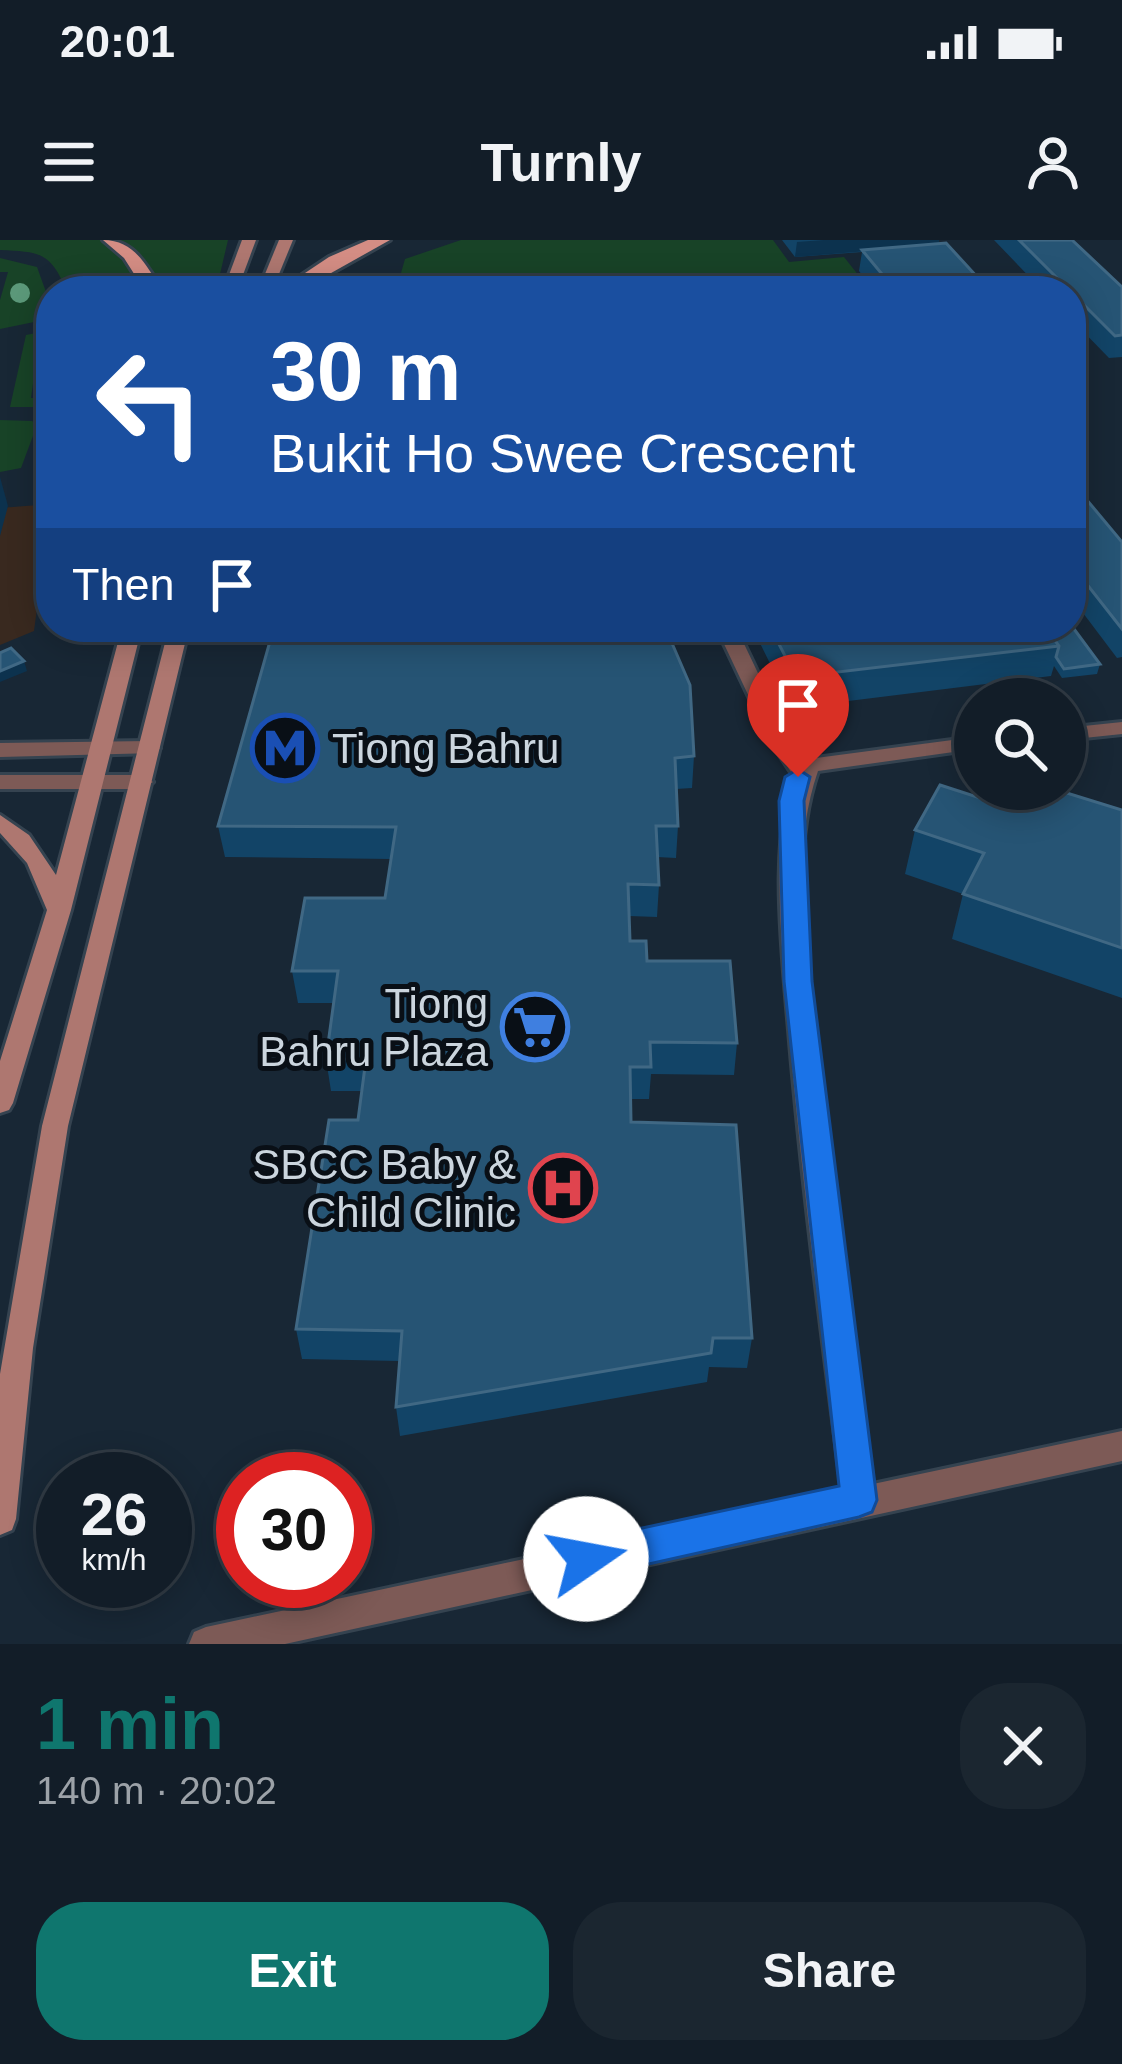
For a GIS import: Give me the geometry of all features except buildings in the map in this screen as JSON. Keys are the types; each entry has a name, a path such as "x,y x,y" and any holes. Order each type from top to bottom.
{"main road":[{"path":"111,240 130,255 144,276"},
{"path":"236,276 249,240"},
{"path":"271,276 286,240"},
{"path":"311,276 382,240"},
{"path":"0,1103 59,910 128,642"},
{"path":"0,1519 18,1348 55,1126 175,642"},
{"path":"0,822 26,841 46,872 59,910"}],"street":[{"path":"733,642 779,740 801,770"},
{"path":"1086,732 1122,728"},
{"path":"859,1500 809,1103 794,935 791,801 801,770 818,762 954,746"},
{"path":"0,750 149,748"},
{"path":"0,782 142,782"},
{"path":"206,1644 1122,1445"}],"shaded area":[{"path":"36,505 34,631 0,645 0,508"}],"green space":[{"path":"0,240 228,240 220,276 59,276 42,257 0,250"},
{"path":"461,240 773,240 789,262 844,257 859,276 400,276 405,259"},
{"path":"0,258 37,267 36,322 0,329 0,300 8,272 0,272"},
{"path":"36,333 31,398 36,398 36,407 10,407 26,335"},
{"path":"0,420 32,421 36,428 21,468 0,472"}],"place":[{"name":"Tiong Bahru","path":"285,748"},
{"name":"Tiong Bahru Plaza","path":"535,1027"},
{"name":"SBCC Baby & Child Clinic","path":"563,1188"}],"route":[{"path":"586,1559 859,1500 809,1103 792,916 791,801 798,777"}]}
